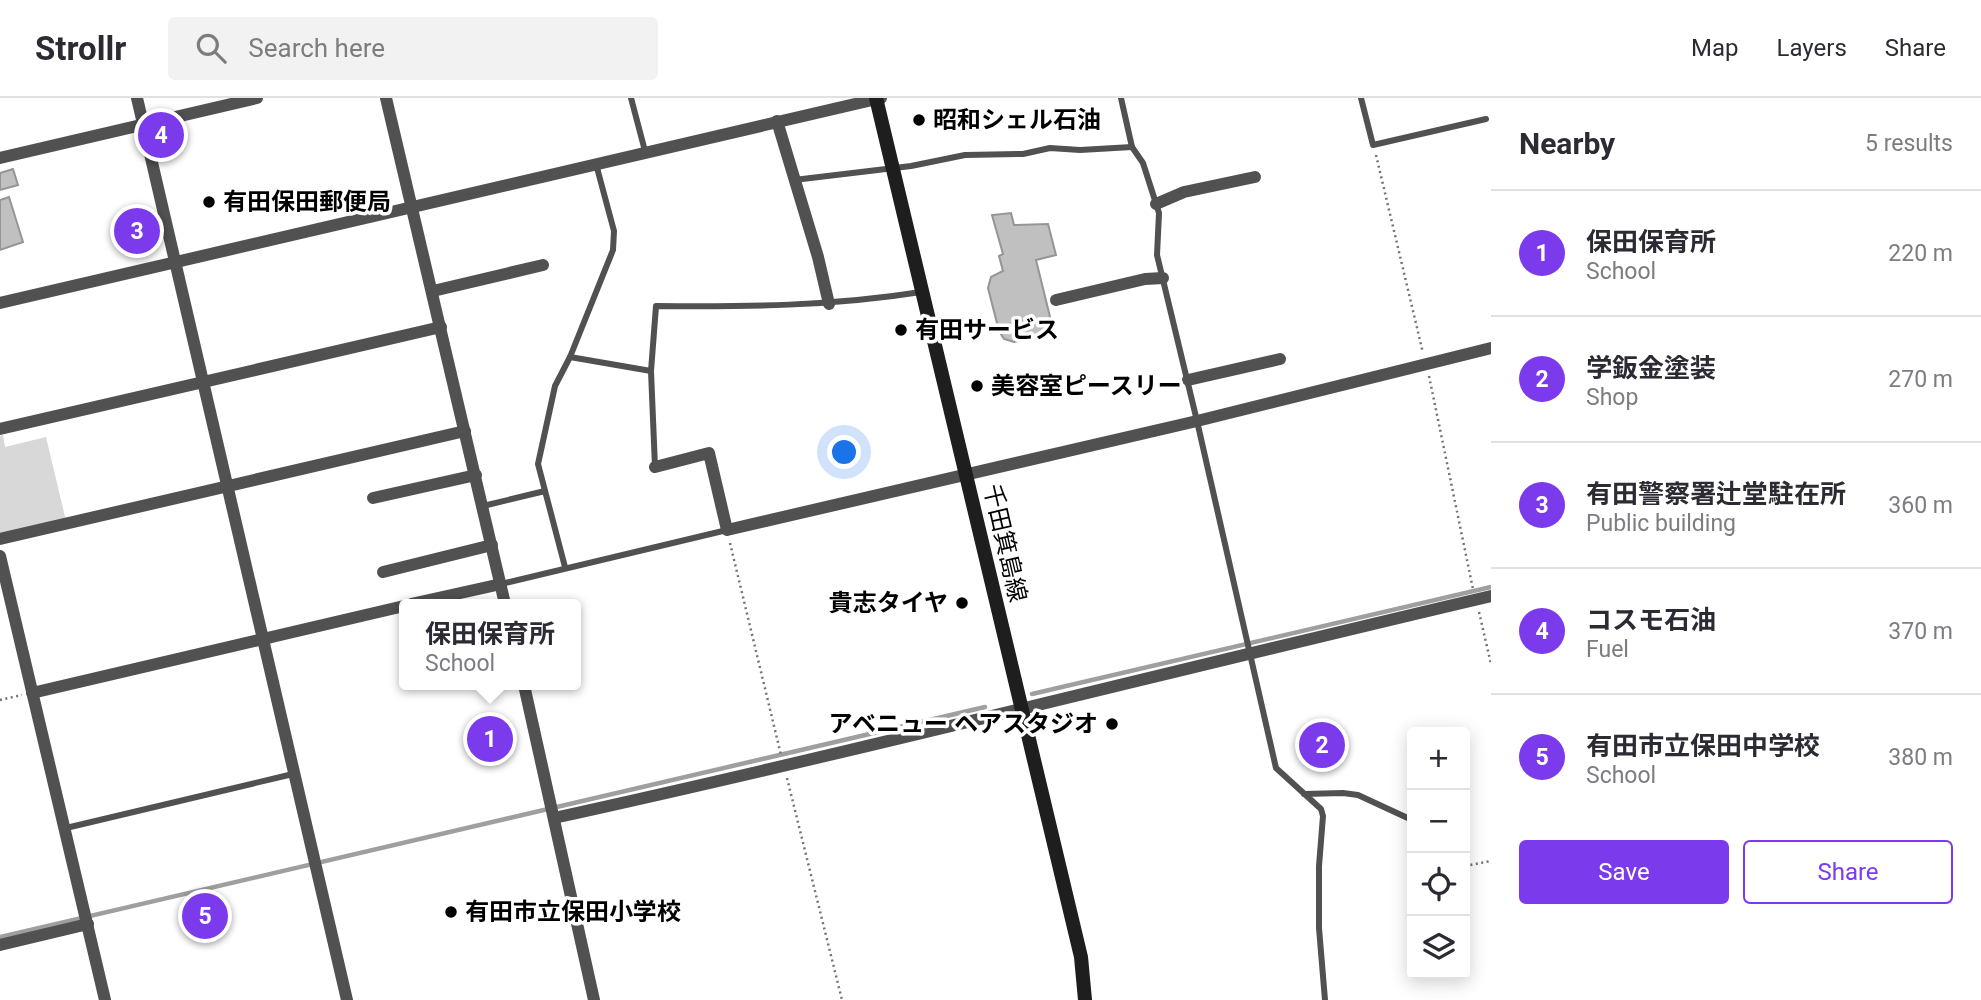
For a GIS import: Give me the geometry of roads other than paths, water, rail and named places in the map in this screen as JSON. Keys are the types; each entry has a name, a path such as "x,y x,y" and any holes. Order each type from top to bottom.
{"main road":[{"name":"千田箕島線","path":"878,98 921,292 1081,957 1085,1000"}],"street":[{"path":"137,98 347,1000"},
{"path":"0,158 257,98"},
{"path":"386,98 504,599"},
{"path":"0,303 878,98"},
{"path":"776,121 818,257 829,304"},
{"path":"1156,204 1197,189 1255,177"},
{"path":"433,291 543,265"},
{"path":"1056,300 1144,279 1163,278"},
{"path":"0,429 441,327"},
{"path":"656,467 709,453 727,530 1197,421 1491,348"},
{"path":"1188,380 1280,359"},
{"path":"0,539 229,488 465,431"},
{"path":"373,498 476,475"},
{"path":"383,572 492,545"},
{"path":"0,556 105,1000"},
{"path":"434,599 501,584"},
{"path":"554,818 1021,710 1250,652 1491,596"},
{"path":"32,693 399,607"},
{"path":"525,690 594,1000"},
{"path":"0,945 88,924"}],"lane":[{"path":"631,98 645,151"},
{"path":"1121,98 1132,147 1143,163 1159,213 1157,255 1276,768 1321,809 1323,816 1319,866 1319,928 1325,1000"},
{"path":"1361,98 1373,145 1486,119"},
{"path":"794,180 892,168 965,155 1023,154 1050,148 1080,150 1132,147"},
{"path":"565,567 539,473 538,457 555,386 611,259 614,241 595,163"},
{"path":"656,467 651,371 656,306 752,307 829,304 921,292"},
{"path":"570,357 651,371"},
{"path":"483,506 545,491"},
{"path":"501,584 727,530"},
{"path":"66,828 295,773"},
{"path":"1303,794 1358,795 1407,818"}],"waterway":[{"path":"1032,694 1491,587"},
{"path":"0,937 985,707"}],"place":[{"name":"昭和シェル石油","path":"919,120"},
{"name":"コスモ石油","path":"161,135"},
{"name":"有田保田郵便局","path":"209,202"},
{"name":"有田警察署辻堂駐在所","path":"137,231"},
{"name":"有田サービス","path":"901,330"},
{"name":"美容室ピースリー","path":"977,386"},
{"name":"貴志タイヤ","path":"962,603"},
{"name":"アベニュー ヘアスタジオ","path":"1112,724"},
{"name":"保田保育所","path":"490,739"},
{"name":"学鈑金塗装","path":"1322,745"},
{"name":"有田市立保田小学校","path":"451,912"},
{"name":"有田市立保田中学校","path":"205,916"}]}
